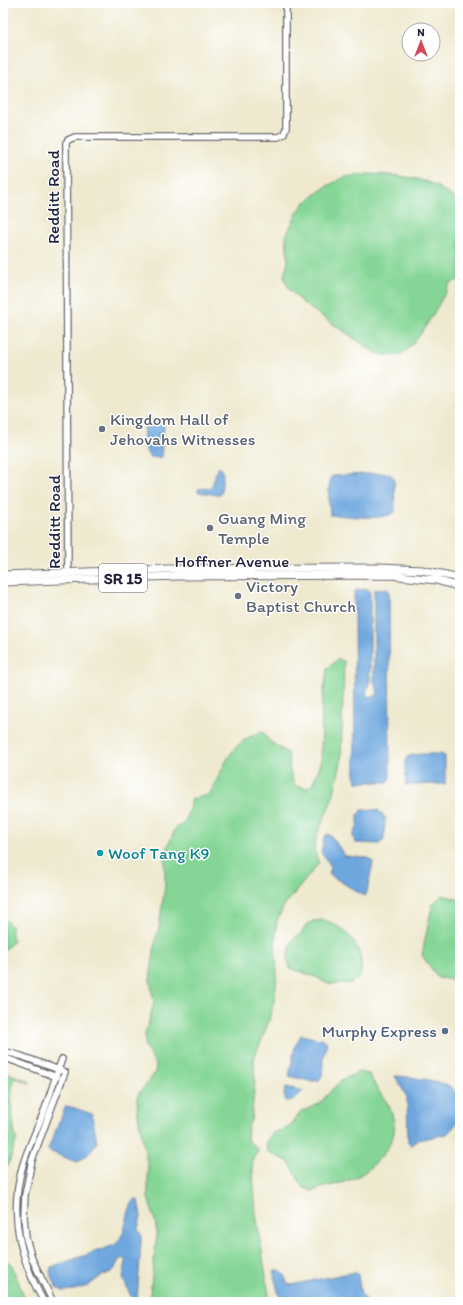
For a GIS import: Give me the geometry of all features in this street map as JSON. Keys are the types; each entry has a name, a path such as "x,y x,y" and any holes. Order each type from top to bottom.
{"main road":[{"name":"Hoffner Avenue","path":"3,582 174,569 288,568 412,569 440,573 460,578"},
{"path":"253,576 258,573 284,573 288,568"},
{"path":"297,576 298,573 301,572 334,571 340,568"},
{"path":"148,577 155,572 172,571 174,569"},
{"path":"200,576 216,573 225,569"},
{"name":"Hoffner Avenue","path":"3,575 148,577 391,575 436,580 459,586"}],"street":[{"name":"Redditt Road","path":"68,576 66,143 68,140 75,137 278,137 284,134 286,128 286,3"},
{"path":"3,1051 65,1072 33,1157 25,1195 24,1217 26,1238 32,1259 53,1302"},
{"path":"3,1057 62,1079"},
{"path":"44,1302 27,1267 19,1240 16,1216 17,1187 26,1155 44,1112 62,1059"},
{"path":"26,1155 33,1157"}],"green space":[{"path":"368,174 418,179 439,188 460,204 460,279 449,284 432,317 420,335 407,350 401,354 389,356 377,354 304,304 291,291 284,276 288,261 286,236 297,213 304,203 327,186 345,177"},
{"path":"338,659 344,661 341,763 333,797 317,835 314,850 319,863 284,906 277,920 275,946 277,972 275,997 268,1024 254,1058 255,1081 251,1121 248,1126 247,1140 259,1150 252,1160 256,1214 270,1302 149,1302 157,1234 155,1220 148,1198 148,1167 138,1115 137,1098 139,1093 155,1073 156,1065 145,1047 145,1034 154,1003 150,980 165,886 165,853 175,829 185,822 192,799 209,795 228,758 240,743 249,737 260,732 264,733 269,741 288,753 290,772 295,786 306,788 312,785 321,763 322,703 327,669"},
{"path":"442,895 458,899 460,903 460,980 438,978 422,955 432,905"},
{"path":"3,917 11,926 13,941 3,952"},
{"path":"324,920 341,929 354,942 361,958 360,978 350,983 328,984 316,977 290,968 287,959 292,940 301,934 305,926 313,921"},
{"path":"3,1071 30,1083 16,1078 13,1083 11,1097 15,1136 16,1139 17,1138 10,1160 3,1174"},
{"path":"358,1072 369,1074 389,1106 394,1124 392,1140 383,1155 362,1174 347,1181 312,1191 303,1187 289,1162 267,1151 266,1141 274,1132 285,1129 291,1125 301,1112 319,1104 339,1082"},
{"path":"3,1257 12,1265 26,1302 3,1302"}],"water":[{"path":"146,418 160,421 164,426 161,457 149,457 145,448 144,428"},
{"path":"218,468 221,468 223,475 221,494 218,495 198,492 198,489 208,488 212,485"},
{"path":"380,473 390,474 394,478 395,512 381,517 330,515 329,490 332,476"},
{"path":"368,589 370,591 370,681 366,693 368,696 372,697 377,695 378,692 374,682 374,590 388,589 389,592 390,778 388,782 357,782 355,778 354,593 356,590"},
{"path":"423,754 441,754 445,756 445,784 406,785 405,763 407,757"},
{"path":"362,810 378,810 385,817 384,840 379,844 355,843 353,836 358,825 358,814"},
{"path":"328,834 333,838 345,856 369,858 373,862 367,892 364,896 330,875 330,865 321,853 324,837"},
{"path":"301,1035 327,1042 323,1059 322,1076 318,1081 316,1080 313,1082 289,1076 295,1046"},
{"path":"395,1076 438,1082 453,1089 457,1094 458,1100 458,1122 447,1134 418,1140 411,1145 408,1143 407,1097"},
{"path":"286,1087 303,1091 293,1100 286,1101 284,1094"},
{"path":"66,1106 92,1114 97,1142 88,1154 76,1162 49,1151 48,1149"},
{"path":"134,1199 138,1200 141,1216 138,1229 141,1234 141,1243 137,1301 133,1302 123,1278 126,1261 122,1258 119,1260 114,1270 101,1276 88,1286 63,1291 57,1288 50,1272 51,1267 115,1245 122,1235 129,1210"},
{"path":"280,1270 285,1275 287,1283 291,1285 354,1272 358,1274 361,1294 368,1302 281,1302 274,1276 275,1271"}],"place":[{"name":"Kingdom Hall of Jehovahs Witnesses","path":"102,429"},
{"name":"Guang Ming Temple","path":"210,528"},
{"name":"Victory Baptist Church","path":"238,596"},
{"name":"Woof Tang K9","path":"100,853"},
{"name":"Murphy Express","path":"445,1031"}]}
